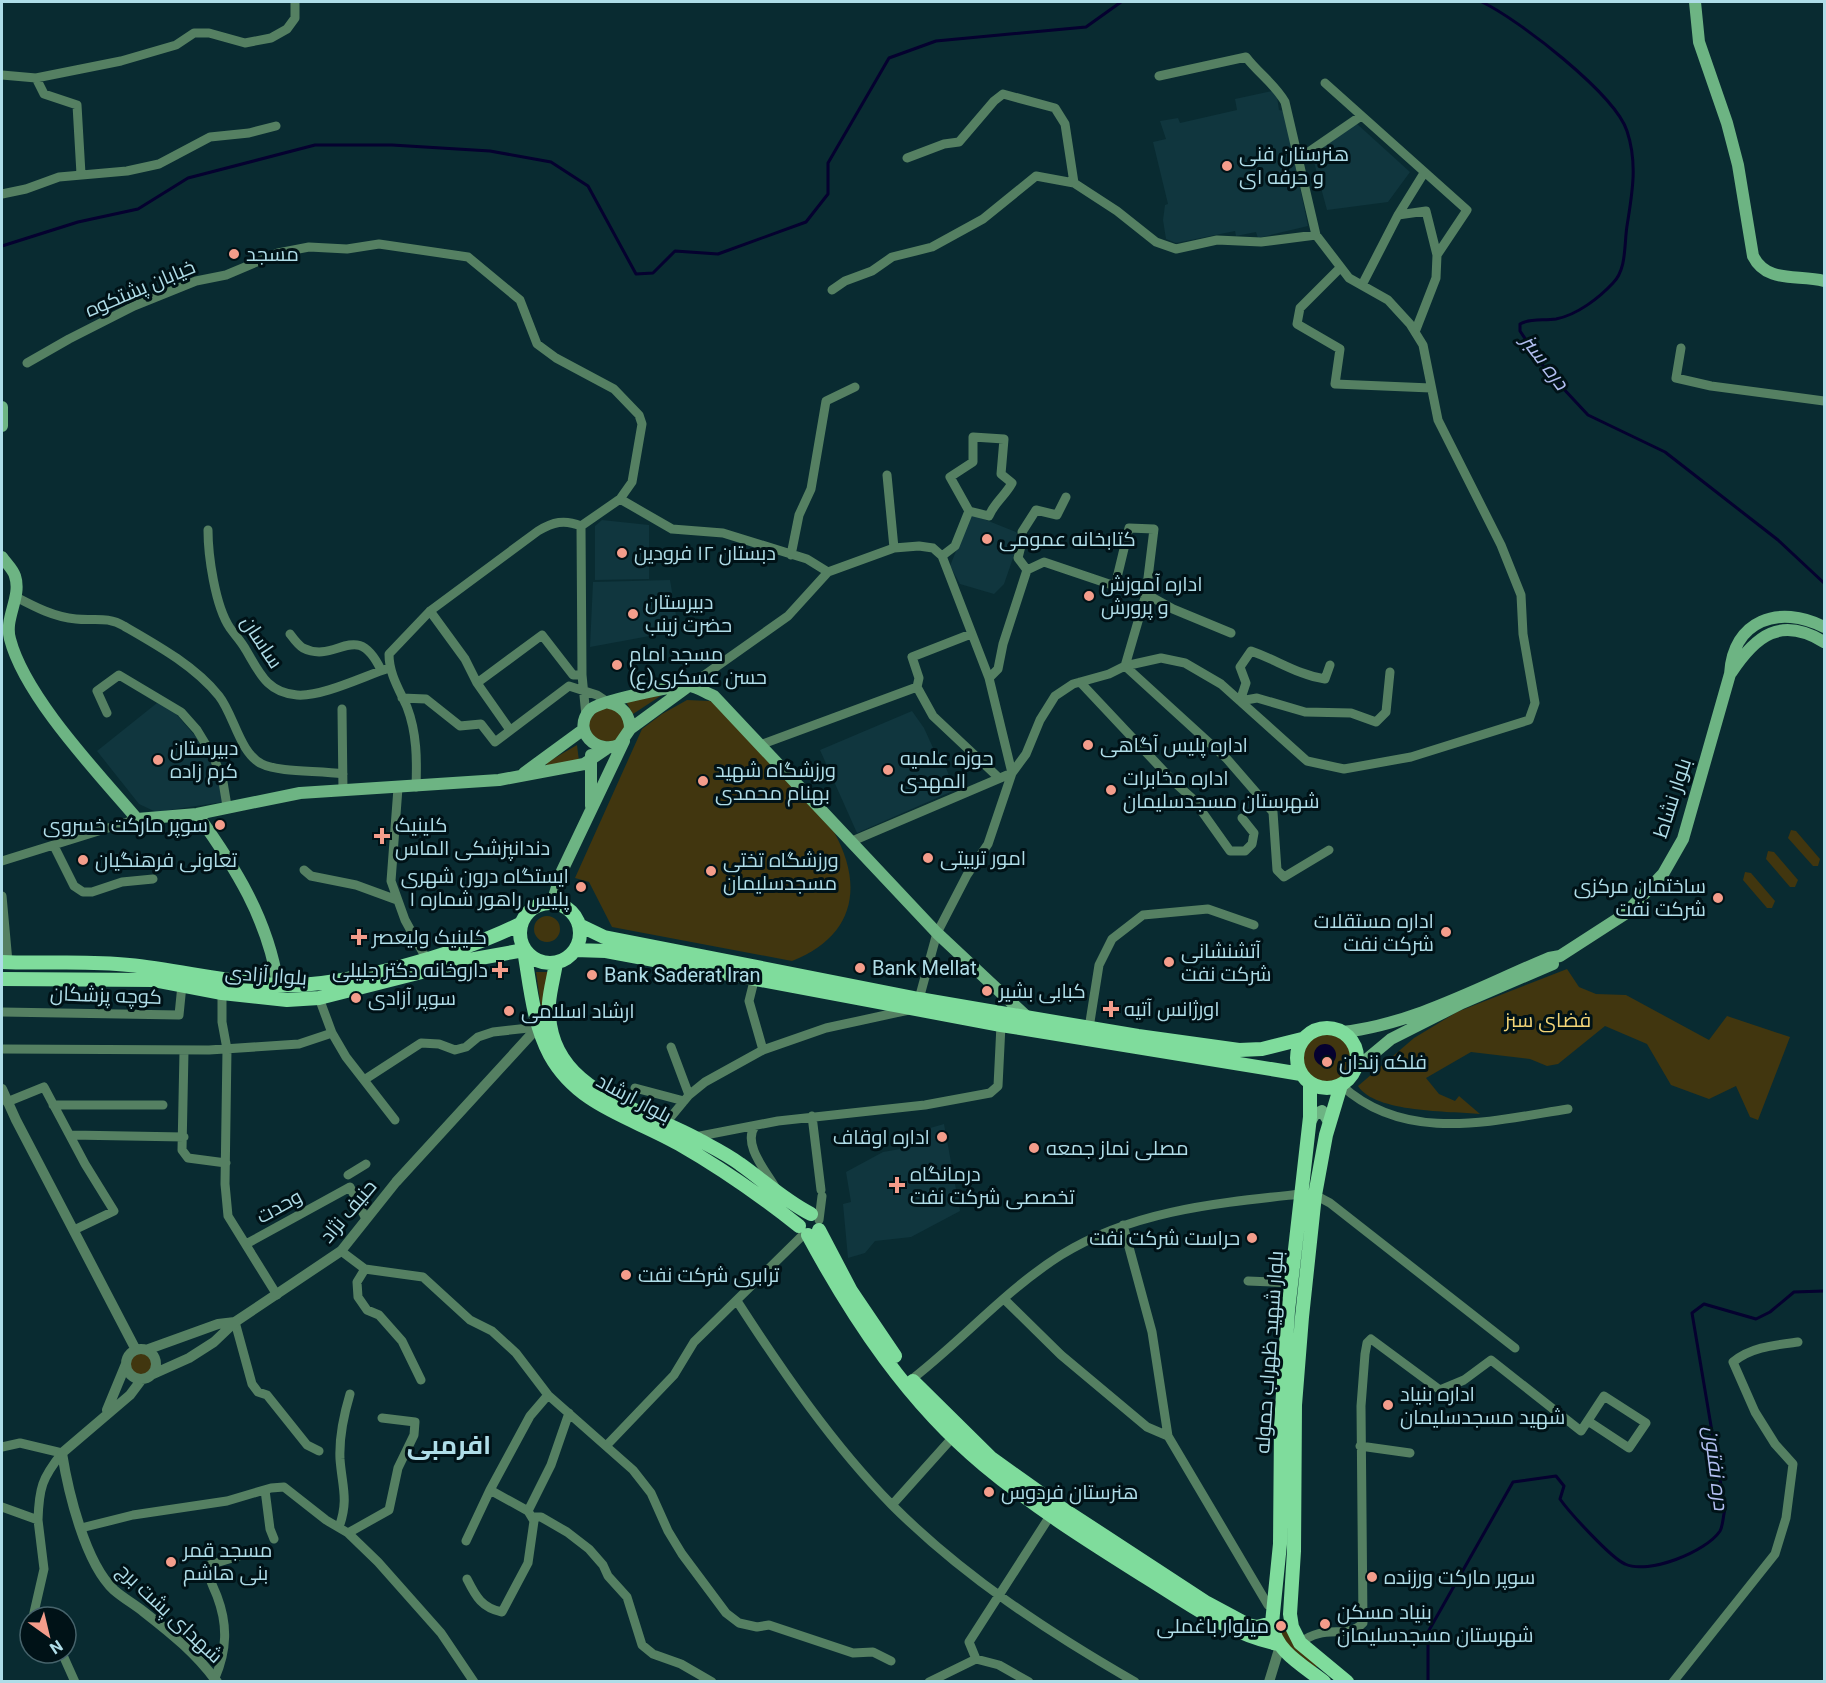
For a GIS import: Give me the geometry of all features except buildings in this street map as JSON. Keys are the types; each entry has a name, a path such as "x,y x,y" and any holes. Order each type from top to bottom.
{"main road":[{"path":"1695,2 1699,42 1727,123 1738,165 1753,256 1758,265 1774,276 1824,281"},
{"path":"2,407 2,426"},
{"path":"2,557 15,575 16,597 5,630 30,683 77,749 138,819 197,814 227,806 300,793 499,780 578,766 627,735 689,686"},
{"name":"بلوار نشاط","path":"1342,1032 1370,1029 1408,1017 1549,958 1560,956 1625,914 1663,874 1683,839 1730,674 1731,654 1739,638 1758,622 1780,617 1805,618 1824,627"},
{"name":"بلوار نشاط","path":"1730,674 1745,651 1757,640 1773,632 1791,629 1824,642"},
{"path":"590,810 591,758 586,734 586,716 596,705 635,695 689,686 720,701 937,933 1027,1017"},
{"path":"552,903 562,871 627,735 627,715 617,705 609,703"},
{"path":"586,734 598,747 606,749"},
{"path":"521,775 586,734"},
{"path":"578,766 591,789"},
{"path":"197,814 252,899 265,931 278,985"},
{"path":"552,903 569,910 579,925 580,938 575,950 564,960 556,963 538,962 524,950 519,933 520,924 533,908 552,903"},
{"name":"بلوار آزادی","path":"5,962 127,964 278,985 333,980 426,958 497,936 520,924"},
{"path":"575,950 606,951 917,1004 1027,1017 1239,1050 1262,1049 1302,1040 1319,1028 1333,1028 1342,1032 1354,1043 1357,1055 1355,1069 1341,1085 1325,1088 1306,1079 1260,1069 1001,1025 917,1004 604,937 579,925"},
{"name":"بلوار آزادی","path":"2,979 154,980 222,993 288,1000 319,998 469,960 524,950"},
{"name":"بلوار ارشاد","path":"524,950 538,1027 550,1055 577,1089 595,1104 684,1137 739,1163 780,1195 810,1226"},
{"name":"بلوار نشاط","path":"1355,1069 1391,1039 1462,1003 1538,972 1556,962 1560,956"},
{"name":"بلوار ارشاد","path":"556,963 549,1003 550,1017 555,1039 565,1060 580,1079 597,1092 665,1124 747,1187 810,1226"},
{"path":"1302,1040 1296,1060 1306,1079"},
{"path":"1260,1069 1270,1060 1262,1049"},
{"name":"بلوار شهید ظهراب حموله","path":"1291,1614 1295,1405 1308,1195 1310,1122 1306,1079"},
{"name":"بلوار شهید ظهراب حموله","path":"1272,1623 1280,1544 1281,1426 1291,1283 1308,1195 1341,1085"},
{"path":"1310,1122 1314,1115 1322,1111 1330,1123"},
{"path":"810,1226 909,1382 953,1437 983,1465 1050,1516 1229,1626 1258,1640 1282,1647"},
{"path":"909,1382 991,1458 1136,1558 1248,1625 1257,1628 1272,1623 1278,1616 1291,1614"},
{"path":"1273,1606 1291,1614 1300,1642 1347,1682"},
{"path":"1272,1623 1272,1634 1282,1647 1324,1682"}],"street":[{"path":"2,75 36,78 158,51 176,45 194,33 209,33 244,43 271,38 287,29 295,18 295,2"},
{"path":"665,1124 686,1098 705,1082 763,1050 826,1028 917,1004 937,933 967,875 988,844 1012,773 1026,754 1040,720 1055,696 1080,682 1109,674 1125,666 1161,658 1185,663 1221,684 1307,761 1344,769 1411,757 1529,720 1536,703 1522,634 1521,595 1501,544 1438,420 1423,345 1388,300 1348,278 1316,235 1285,102 1280,92 1259,74 1246,57 1159,76"},
{"path":"36,78 44,94 77,105 81,174"},
{"path":"1325,83 1467,210 1437,255"},
{"path":"907,158 944,144 959,142 994,101 1003,94 1055,108 1065,124 1074,183"},
{"path":"1297,160 1361,116"},
{"path":"2,194 26,189 59,177 127,171 159,164 210,137 249,133 276,126"},
{"path":"1362,285 1398,215 1424,173"},
{"path":"832,290 844,280 872,271 892,257 932,247 983,219 1036,176 1074,183 1117,211 1156,243 1176,249 1217,240 1261,242 1316,235"},
{"path":"1398,215 1426,211 1437,255 1436,278 1415,332"},
{"name":"خیابان پشتکوه","path":"27,363 134,306 196,281 226,275 278,253 309,247 346,249 379,244 468,257 520,300 537,344 556,358 614,389 639,415 642,423 632,482 620,499 581,526"},
{"path":"1340,268 1300,308 1297,324 1340,349 1335,384 1431,388"},
{"path":"1681,348 1676,378 1711,386 1824,401"},
{"path":"791,555 799,515 811,489 826,401 855,387"},
{"path":"973,437 1004,439 1000,474 1012,483 1004,497 994,504 989,516 969,511 950,477 973,462 973,437"},
{"path":"887,475 894,548"},
{"path":"1027,570 1018,558 1025,523 1036,510 1057,515 1066,497"},
{"path":"620,499 672,529 723,533 807,560 828,572"},
{"path":"942,556 955,546 969,511"},
{"path":"385,669 389,654 430,611 552,523 570,521 581,526 582,675 586,716"},
{"path":"1115,586 1129,528 1154,529 1146,594 1125,666"},
{"name":"ساسان","path":"208,530 208,550 221,605 229,627 239,638 262,680 274,690 298,696 321,692 385,669"},
{"path":"689,686 788,616 828,572 894,548 933,548 942,556 989,678 1012,773"},
{"path":"989,678 998,669 1003,644 1027,570 1044,562 1146,594 1173,609 1231,633"},
{"path":"16,597 47,612 76,620 99,618 121,624 154,644 202,678 220,697 235,721 250,755 262,765 343,774"},
{"path":"430,611 465,658 477,683 510,730"},
{"path":"290,634 303,647 317,650 355,643 366,647 385,669 402,698 417,751 416,787"},
{"path":"971,634 912,657 920,678 917,687 933,716 999,778"},
{"path":"477,683 542,635 573,675 582,675"},
{"path":"1240,700 1246,683 1240,667 1251,651 1277,660 1305,676 1325,679 1330,665"},
{"path":"1125,666 1227,759 1273,812 1277,870 1284,877 1329,850"},
{"path":"1240,700 1257,698 1305,712 1351,713 1376,722 1386,712 1390,672"},
{"path":"107,713 97,691 119,675 181,712 197,730 214,758 223,782 227,806"},
{"path":"1080,682 1166,774 1194,799 1230,851 1245,851 1252,844 1254,833 1242,818"},
{"path":"402,698 426,699 460,726 481,724 495,742 569,687 583,689 609,703"},
{"path":"760,745 917,687"},
{"path":"342,710 343,790"},
{"path":"850,842 1012,773"},
{"path":"398,788 391,881 397,900 426,958"},
{"path":"2,861 138,819"},
{"path":"54,846 74,886 84,892 92,892 122,882 153,879"},
{"path":"304,870 311,876 356,885 397,900"},
{"path":"2,896 5,962"},
{"path":"1089,1028 1100,965 1112,939 1143,915 1208,909 1254,924"},
{"path":"755,977 749,1001 763,1050"},
{"name":"کوچه پزشکان","path":"2,1011 179,1015 182,985"},
{"path":"222,993 222,1022 228,1049 226,1163 228,1216 246,1244"},
{"path":"319,998 332,1034 395,1120"},
{"path":"684,1137 812,1116 925,1106 990,1093 998,1086 1001,1025"},
{"path":"364,1080 421,1043 439,1044 455,1050 466,1047 478,1037 493,1032 538,1027"},
{"name":"حنیف نژاد","path":"146,1377 182,1361 214,1342 235,1322 341,1251 396,1182 538,1027"},
{"path":"2,1049 184,1051 228,1049 299,1044 332,1034"},
{"path":"671,1047 686,1098"},
{"path":"184,1051 182,1150 188,1158 226,1163"},
{"path":"1341,1085 1372,1108 1400,1119 1435,1123 1463,1125 1568,1109"},
{"path":"7,1102 44,1087 85,1164 114,1211 74,1230"},
{"path":"635,1088 686,1098"},
{"path":"2,1089 74,1230 141,1350 156,1361 130,1395 62,1454 44,1475 39,1496 38,1520 44,1569 36,1605"},
{"path":"53,1105 163,1105"},
{"path":"606,1446 674,1375 694,1342 810,1226 822,1193 812,1116"},
{"path":"755,1126 751,1132 754,1152 780,1195"},
{"path":"71,1135 184,1137"},
{"path":"348,1175 366,1164"},
{"name":"وحدت","path":"277,1295 246,1244 350,1187 366,1219"},
{"path":"909,1382 1004,1299 1061,1255 1124,1225 1165,1212 1207,1204 1308,1195 1330,1203 1515,1348"},
{"path":"1124,1225 1152,1332 1168,1436 1268,1605 1273,1606"},
{"path":"341,1251 365,1269 423,1277 470,1320 492,1331 516,1353 548,1395 633,1470 651,1493 668,1531 682,1554 726,1612 739,1623 757,1627 769,1625 853,1653 873,1652 891,1661"},
{"path":"365,1269 357,1282 358,1297 367,1310 380,1315 402,1341 421,1380"},
{"path":"1248,1281 1291,1283"},
{"path":"1004,1299 1061,1355 1147,1427 1168,1436"},
{"path":"737,1301 768,1349 825,1424 892,1504 1000,1596 1041,1625 1135,1682"},
{"path":"105,1416 118,1390 129,1355 218,1324 235,1322 252,1384 258,1392 267,1395 307,1445 319,1451"},
{"path":"1300,1642 1318,1632 1348,1632 1363,1623 1364,1571 1360,1521 1360,1446 1365,1354 1367,1343 1371,1339 1440,1390 1464,1380 1491,1360 1581,1431 1604,1396 1646,1423 1629,1448 1588,1421"},
{"path":"1673,1682 1775,1554 1786,1518 1793,1464 1775,1444 1755,1412 1733,1362 1741,1355 1759,1348 1798,1342"},
{"path":"126,1364 129,1373 146,1377"},
{"path":"339,1527 346,1492 340,1439 350,1394"},
{"path":"466,1541 490,1490 530,1416 548,1395"},
{"path":"530,1514 551,1465 569,1413"},
{"path":"348,1533 388,1510 398,1468 414,1435 416,1422 382,1418"},
{"path":"892,1504 953,1437"},
{"path":"2,1447 20,1443 62,1454"},
{"path":"1360,1446 1410,1453"},
{"name":"شهدای پشت برج","path":"62,1454 81,1528 97,1568 113,1590 172,1634 204,1663 216,1680"},
{"path":"81,1528 133,1515 227,1501 284,1487 348,1533 420,1608 441,1633 474,1682"},
{"path":"265,1490 270,1529 274,1539"},
{"path":"490,1490 530,1514 541,1517 567,1532 589,1549 603,1565 608,1576 627,1597 642,1645 653,1653 681,1664 712,1682"},
{"path":"2,1507 38,1520"},
{"path":"467,1580 478,1600 488,1610 502,1612 528,1563 534,1521 530,1514"},
{"path":"976,1659 969,1642 1050,1516"},
{"path":"216,1680 224,1658 225,1630 222,1607 207,1572 209,1565 238,1556"},
{"path":"1269,1682 1282,1647"},
{"path":"929,1682 976,1659 999,1665 1029,1682"},
{"path":"67,1665 75,1682"}],"shaded area":[{"name":"هنرستان فنی و حرفه ای","path":"1276,90 1279,110 1284,111 1308,226 1258,238 1256,232 1236,236 1235,231 1176,243 1166,239 1163,220 1165,205 1168,204 1153,142 1166,139 1160,121 1178,118 1180,123 1237,110 1235,99"},
{"path":"1356,123 1410,172 1388,202 1327,210 1311,151"},
{"path":"971,514 1016,532 1020,538 1004,584 994,594 960,584 950,566"},
{"name":"دبستان ۱۲ فرودین","path":"602,520 649,525 649,579 595,580 595,526"},
{"name":"دبیرستان حضرت زینب","path":"670,580 678,627 655,635 590,647 593,582"},
{"name":"دبیرستان کرم زاده","path":"157,703 170,707 203,745 216,769 223,802 156,812 139,804 97,751"},
{"name":"حوزه علمیه المهدی","path":"912,711 924,728 934,750 938,749 955,790 857,833 820,750"},
{"path":"1325,1044 1333,1047 1336,1055 1333,1063 1325,1066 1317,1063 1314,1055 1317,1047"},
{"path":"944,1124 960,1211 911,1237 875,1241 865,1253 848,1258 843,1204 851,1202 846,1172 883,1152 906,1148 906,1135"}],"green space":[{"path":"662,695 633,714 626,702"},
{"name":"ورزشگاه شهید بهنام محمدی","path":"687,700 710,701 721,707 834,832 844,853 849,872 848,908 829,939 813,951 792,961 612,927 589,882 575,878 642,729"},
{"path":"600,707 619,710 626,727 616,743 593,739 588,722"},
{"path":"577,745 579,761 547,766 546,763"},
{"path":"1791,830 1796,831 1820,859 1818,866 1813,866 1788,838"},
{"path":"1768,851 1774,852 1798,880 1795,887 1790,887 1766,859"},
{"path":"1745,872 1751,873 1775,901 1772,908 1767,908 1743,880"},
{"path":"547,916 556,920 560,929 556,938 547,942 538,938 534,929 538,920"},
{"name":"فضای سبز","path":"1567,969 1579,987 1596,994 1626,995 1709,1040 1727,1016 1790,1037 1758,1120 1750,1117 1736,1086 1709,1099 1671,1085 1647,1044 1605,1026 1558,1064 1547,1066 1530,1059 1471,1052 1426,1078 1439,1094 1455,1101 1459,1096 1480,1114 1396,1106 1367,1095 1358,1086 1414,1038 1457,1012"},
{"path":"536,972 549,972 544,1007 541,1007"},
{"path":"1326,1032 1335,1034 1346,1043 1351,1057 1349,1066 1340,1077 1326,1082 1317,1080 1306,1071 1301,1057 1303,1048 1312,1037"},
{"path":"141,1351 150,1355 154,1364 150,1373 141,1377 132,1373 128,1364 132,1355"},
{"path":"1284,1629 1317,1666 1316,1668 1281,1640 1279,1631"}],"waterway":[{"path":"2,246 78,222 138,209 188,178 315,145 392,145 490,151 551,162 588,186 636,274 653,273 675,251 718,254 806,222 828,194 828,163 889,58 936,41 1086,27 1121,2"},
{"name":"دره سبز","path":"1482,2 1518,24 1585,78 1619,116 1627,131 1632,155 1632,191 1621,271 1613,283 1580,310 1556,319 1524,322 1520,324 1520,331 1546,370 1588,415 1665,452 1778,540 1824,583"},
{"name":"دره نفتون","path":"1428,1682 1428,1632 1513,1482 1556,1476 1564,1486 1560,1499 1581,1524 1619,1560 1635,1567 1676,1560 1713,1539 1721,1529 1725,1509 1692,1313 1704,1304 1756,1319 1770,1312 1794,1292 1824,1291"}],"place":[{"name":"هنرستان فنی و حرفه ای","path":"1227,166"},
{"name":"مسجد","path":"234,254"},
{"name":"کتابخانه عمومی","path":"987,539"},
{"name":"دبستان ۱۲ فرودین","path":"622,553"},
{"name":"اداره آموزش و پرورش","path":"1089,596"},
{"name":"دبیرستان حضرت زینب","path":"633,614"},
{"name":"مسجد امام حسن عسکری(ع)","path":"617,665"},
{"name":"اداره پلیس آگاهی","path":"1088,745"},
{"name":"دبیرستان کرم زاده","path":"158,760"},
{"name":"حوزه علمیه المهدی","path":"888,770"},
{"name":"ورزشگاه شهید بهنام محمدی","path":"703,781"},
{"name":"اداره مخابرات شهرستان مسجدسلیمان","path":"1111,790"},
{"name":"سوپر مارکت خسروی","path":"220,825"},
{"name":"کلینیک دندانپزشکی الماس","path":"382,836"},
{"name":"امور تربیتی","path":"928,858"},
{"name":"تعاونی فرهنگیان","path":"83,860"},
{"name":"ورزشگاه تختی مسجدسلیمان","path":"711,871"},
{"name":"ایستگاه درون شهری پلیس راهور شماره ۱","path":"581,887"},
{"name":"ساختمان مرکزی شرکت نفت","path":"1718,898"},
{"name":"اداره مستقلات شرکت نفت","path":"1446,932"},
{"name":"کلینیک ولیعصر","path":"359,937"},
{"name":"آتشنشانی شرکت نفت","path":"1169,962"},
{"name":"Bank Mellat","path":"860,968"},
{"name":"داروخانه دکتر جلیلی","path":"500,970"},
{"name":"Bank Saderat Iran","path":"592,975"},
{"name":"کبابی بشیر","path":"987,991"},
{"name":"سوپر آزادی","path":"356,998"},
{"name":"اورژانس آتیه","path":"1111,1009"},
{"name":"ارشاد اسلامی","path":"509,1011"},
{"name":"فلکه زندان","path":"1327,1062"},
{"name":"اداره اوقاف","path":"942,1137"},
{"name":"مصلی نماز جمعه","path":"1034,1148"},
{"name":"درمانگاه تخصصی شرکت نفت","path":"897,1185"},
{"name":"حراست شرکت نفت","path":"1252,1238"},
{"name":"ترابری شرکت نفت","path":"626,1275"},
{"name":"اداره بنیاد شهید مسجدسلیمان","path":"1388,1405"},
{"name":"هنرستان فردوس","path":"989,1492"},
{"name":"مسجد قمر بنی هاشم","path":"171,1562"},
{"name":"سوپر مارکت ورزنده","path":"1372,1577"},
{"name":"بنیاد مسکن شهرستان مسجدسلیمان","path":"1325,1624"},
{"name":"میلوار باغملی","path":"1281,1626"}],"district":[{"name":"افرمبی","path":"449,1445"}]}
